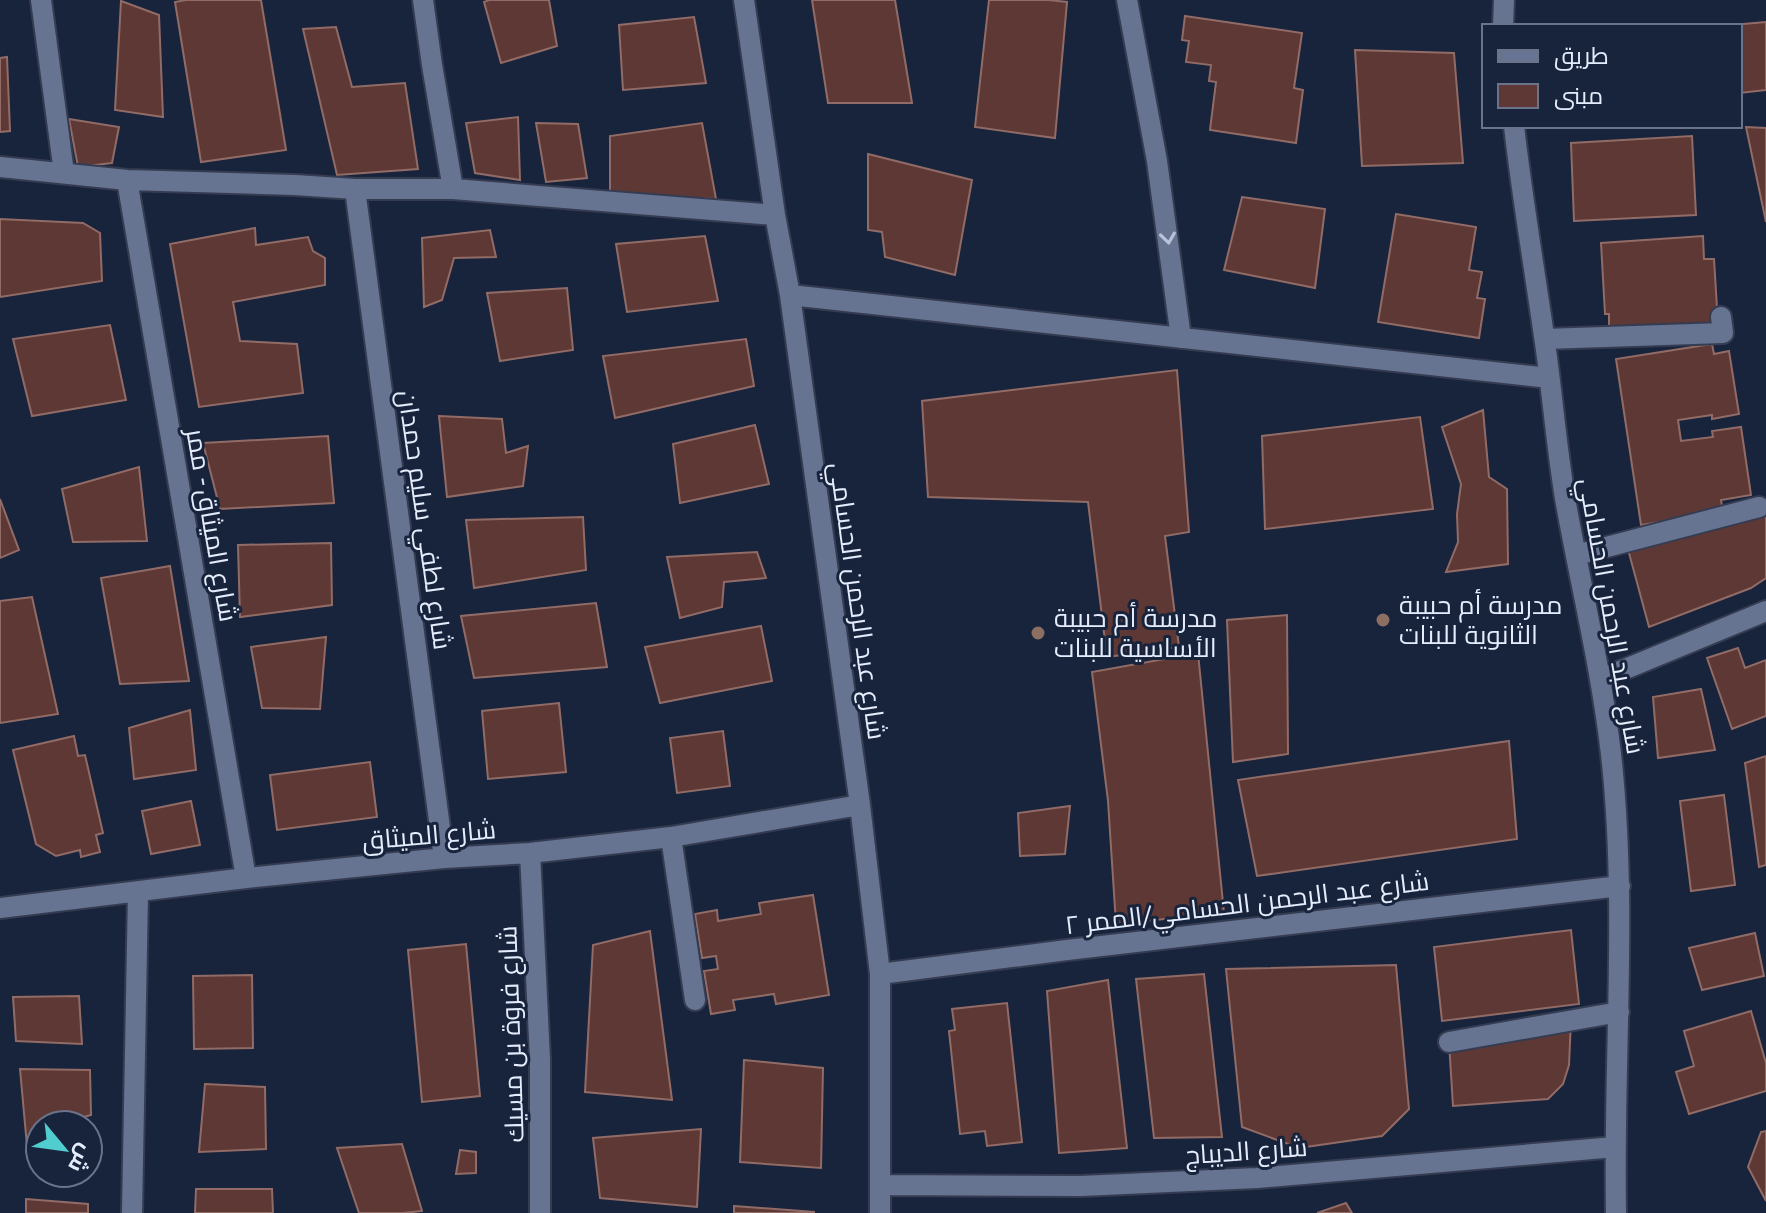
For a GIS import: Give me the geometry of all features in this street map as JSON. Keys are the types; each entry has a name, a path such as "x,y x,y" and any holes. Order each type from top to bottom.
{"street":[{"path":"41,0 64,173"},
{"path":"423,0 453,189"},
{"name":"شارع عبد الرحمن الحسامي","path":"744,0 775,215 790,295 880,974 880,1213"},
{"path":"1127,0 1157,161 1181,338"},
{"name":"شارع عبد الرحمن الحسامي","path":"1514,128 1565,495 1601,679 1611,755 1620,886 1616,1213"},
{"path":"0,167 127,180 355,189 453,189 775,215"},
{"name":"شارع الميثاق - ممر","path":"127,180 246,878"},
{"name":"شارع لطفي سليم حمدان","path":"355,189 444,858"},
{"path":"790,295 1549,378"},
{"path":"1545,339 1723,333 1721,317"},
{"path":"1576,555 1759,507"},
{"path":"1601,679 1766,611"},
{"name":"شارع الميثاق","path":"0,908 246,878 671,837 860,805"},
{"path":"671,837 695,1000"},
{"name":"شارع فروة بن مسيك","path":"530,853 540,1059 540,1213"},
{"name":"شارع عبد الرحمن الحسامي/الممر ٢","path":"880,974 1620,886"},
{"path":"132,1213 138,892"},
{"path":"1449,1042 1619,1012"},
{"name":"شارع الديباج","path":"880,1185 1081,1186 1257,1178 1615,1147"}],"building":[{"path":"261,0 286,150 201,162 175,2"},
{"path":"549,0 557,46 501,63 484,2"},
{"path":"812,0 895,0 912,103 828,103"},
{"path":"989,0 1067,2 1055,138 975,127"},
{"path":"121,1 159,15 163,117 115,110"},
{"path":"1185,16 1302,33 1294,88 1303,90 1296,143 1210,130 1216,82 1209,81 1211,65 1186,62 1189,41 1182,40"},
{"path":"694,17 706,83 623,90 619,25"},
{"path":"1766,22 1766,90 1742,93 1742,24"},
{"path":"336,27 352,87 405,83 418,169 337,175 303,29"},
{"path":"1355,50 1454,53 1463,163 1362,166"},
{"path":"7,57 10,131 0,132 0,58"},
{"path":"518,117 520,180 475,173 466,123"},
{"path":"69,119 119,127 112,163 78,167"},
{"path":"536,123 578,124 587,178 546,182"},
{"path":"702,123 716,199 610,195 610,136"},
{"path":"1746,127 1766,128 1766,222"},
{"path":"1692,136 1696,215 1574,221 1571,143"},
{"path":"868,154 972,180 955,275 885,257 882,232 868,230"},
{"path":"1242,197 1325,209 1315,288 1224,270"},
{"path":"1396,214 1476,227 1469,270 1482,272 1477,298 1485,299 1479,338 1378,322"},
{"path":"0,219 83,223 100,233 102,281 0,297"},
{"path":"255,228 256,245 308,237 313,251 325,258 325,285 233,302 240,341 297,344 303,393 199,407 170,244"},
{"path":"490,230 496,257 454,258 442,300 424,307 422,238"},
{"path":"705,236 718,301 627,312 616,244"},
{"path":"1703,236 1704,259 1714,259 1718,324 1609,331 1609,314 1605,314 1601,243"},
{"path":"567,288 573,350 500,361 487,293"},
{"path":"110,325 126,400 32,416 13,339"},
{"path":"746,339 754,386 615,418 603,356"},
{"path":"1712,344 1714,354 1729,351 1739,414 1678,420 1681,441 1713,437 1712,431 1741,427 1751,495 1721,500 1723,512 1641,525 1616,359"},
{"path":"1177,370 1189,532 1165,536 1179,647 1107,657 1088,502 928,497 922,401"},
{"path":"1483,410 1489,477 1507,489 1508,564 1446,572 1458,542 1457,514 1461,484 1442,427"},
{"path":"439,416 502,419 506,453 528,446 523,486 447,497"},
{"path":"1420,417 1433,509 1265,529 1262,436"},
{"path":"755,425 769,484 680,503 673,444"},
{"path":"328,436 334,503 220,509 203,443"},
{"path":"139,467 147,541 73,542 62,489"},
{"path":"0,499 19,550 0,558"},
{"path":"1766,511 1766,578 1751,588 1649,627 1626,542"},
{"path":"583,517 586,570 474,588 466,520"},
{"path":"331,543 332,605 240,617 238,545"},
{"path":"757,552 766,578 724,582 722,607 680,618 667,557"},
{"path":"170,566 189,681 120,684 101,578"},
{"path":"32,597 58,714 0,723 0,601"},
{"path":"596,603 607,667 474,678 461,616"},
{"path":"1287,615 1288,754 1233,762 1227,620"},
{"path":"761,626 772,681 660,703 645,647"},
{"path":"326,637 320,709 262,708 251,647"},
{"path":"1738,648 1745,668 1766,660 1766,716 1732,729 1707,658"},
{"path":"1198,653 1224,913 1116,924 1108,801 1092,672"},
{"path":"1701,689 1715,750 1658,758 1653,697"},
{"path":"559,703 566,772 488,779 482,711"},
{"path":"190,710 196,770 134,779 129,728"},
{"path":"723,731 730,786 677,793 670,738"},
{"path":"74,736 78,756 85,755 103,833 96,835 100,852 81,857 80,850 56,856 36,844 13,750"},
{"path":"1509,741 1517,839 1257,876 1238,780"},
{"path":"1766,756 1766,865 1759,867 1745,763"},
{"path":"370,762 377,817 277,830 270,775"},
{"path":"1724,795 1735,885 1691,891 1680,801"},
{"path":"191,801 200,845 151,854 142,811"},
{"path":"1070,806 1065,854 1020,856 1018,813"},
{"path":"813,895 829,995 776,1004 774,994 733,1000 735,1010 711,1014 704,971 718,969 716,956 702,958 695,914 717,910 718,921 761,914 759,903"},
{"path":"1571,930 1579,1004 1442,1021 1434,947"},
{"path":"650,931 672,1100 585,1092 593,945"},
{"path":"1755,933 1764,976 1702,990 1689,948"},
{"path":"466,944 480,1096 422,1102 408,950"},
{"path":"1396,965 1409,1109 1382,1136 1299,1148 1242,1127 1226,969"},
{"path":"1204,974 1222,1137 1154,1138 1136,979"},
{"path":"252,975 253,1048 194,1049 193,976"},
{"path":"1108,980 1127,1148 1059,1153 1047,991"},
{"path":"79,996 82,1044 16,1041 13,997"},
{"path":"1007,1003 1022,1142 987,1146 985,1131 960,1134 949,1031 955,1030 952,1009"},
{"path":"1751,1011 1766,1063 1766,1091 1689,1114 1676,1072 1694,1066 1684,1031"},
{"path":"1571,1020 1569,1065 1563,1084 1548,1099 1453,1106 1449,1042"},
{"path":"744,1060 823,1068 821,1168 740,1162"},
{"path":"20,1069 90,1070 91,1109 24,1109 24,1113"},
{"path":"205,1084 265,1087 266,1149 199,1152"},
{"path":"701,1129 697,1207 600,1198 593,1138"},
{"path":"1766,1131 1766,1201 1748,1167 1761,1132"},
{"path":"402,1144 422,1211 359,1213 337,1148"},
{"path":"460,1150 476,1152 476,1173 456,1174"},
{"path":"196,1189 272,1189 273,1213 195,1213"},
{"path":"26,1199 88,1204 88,1213 26,1213"},
{"path":"1346,1203 1352,1213 1317,1213"},
{"path":"734,1206 814,1212 814,1213 734,1213"}],"place":[{"name":"مدرسة أم حبيبة الثانوية للبنات","path":"1383,620"},
{"name":"مدرسة أم حبيبة الأساسية للبنات","path":"1038,633"}]}
